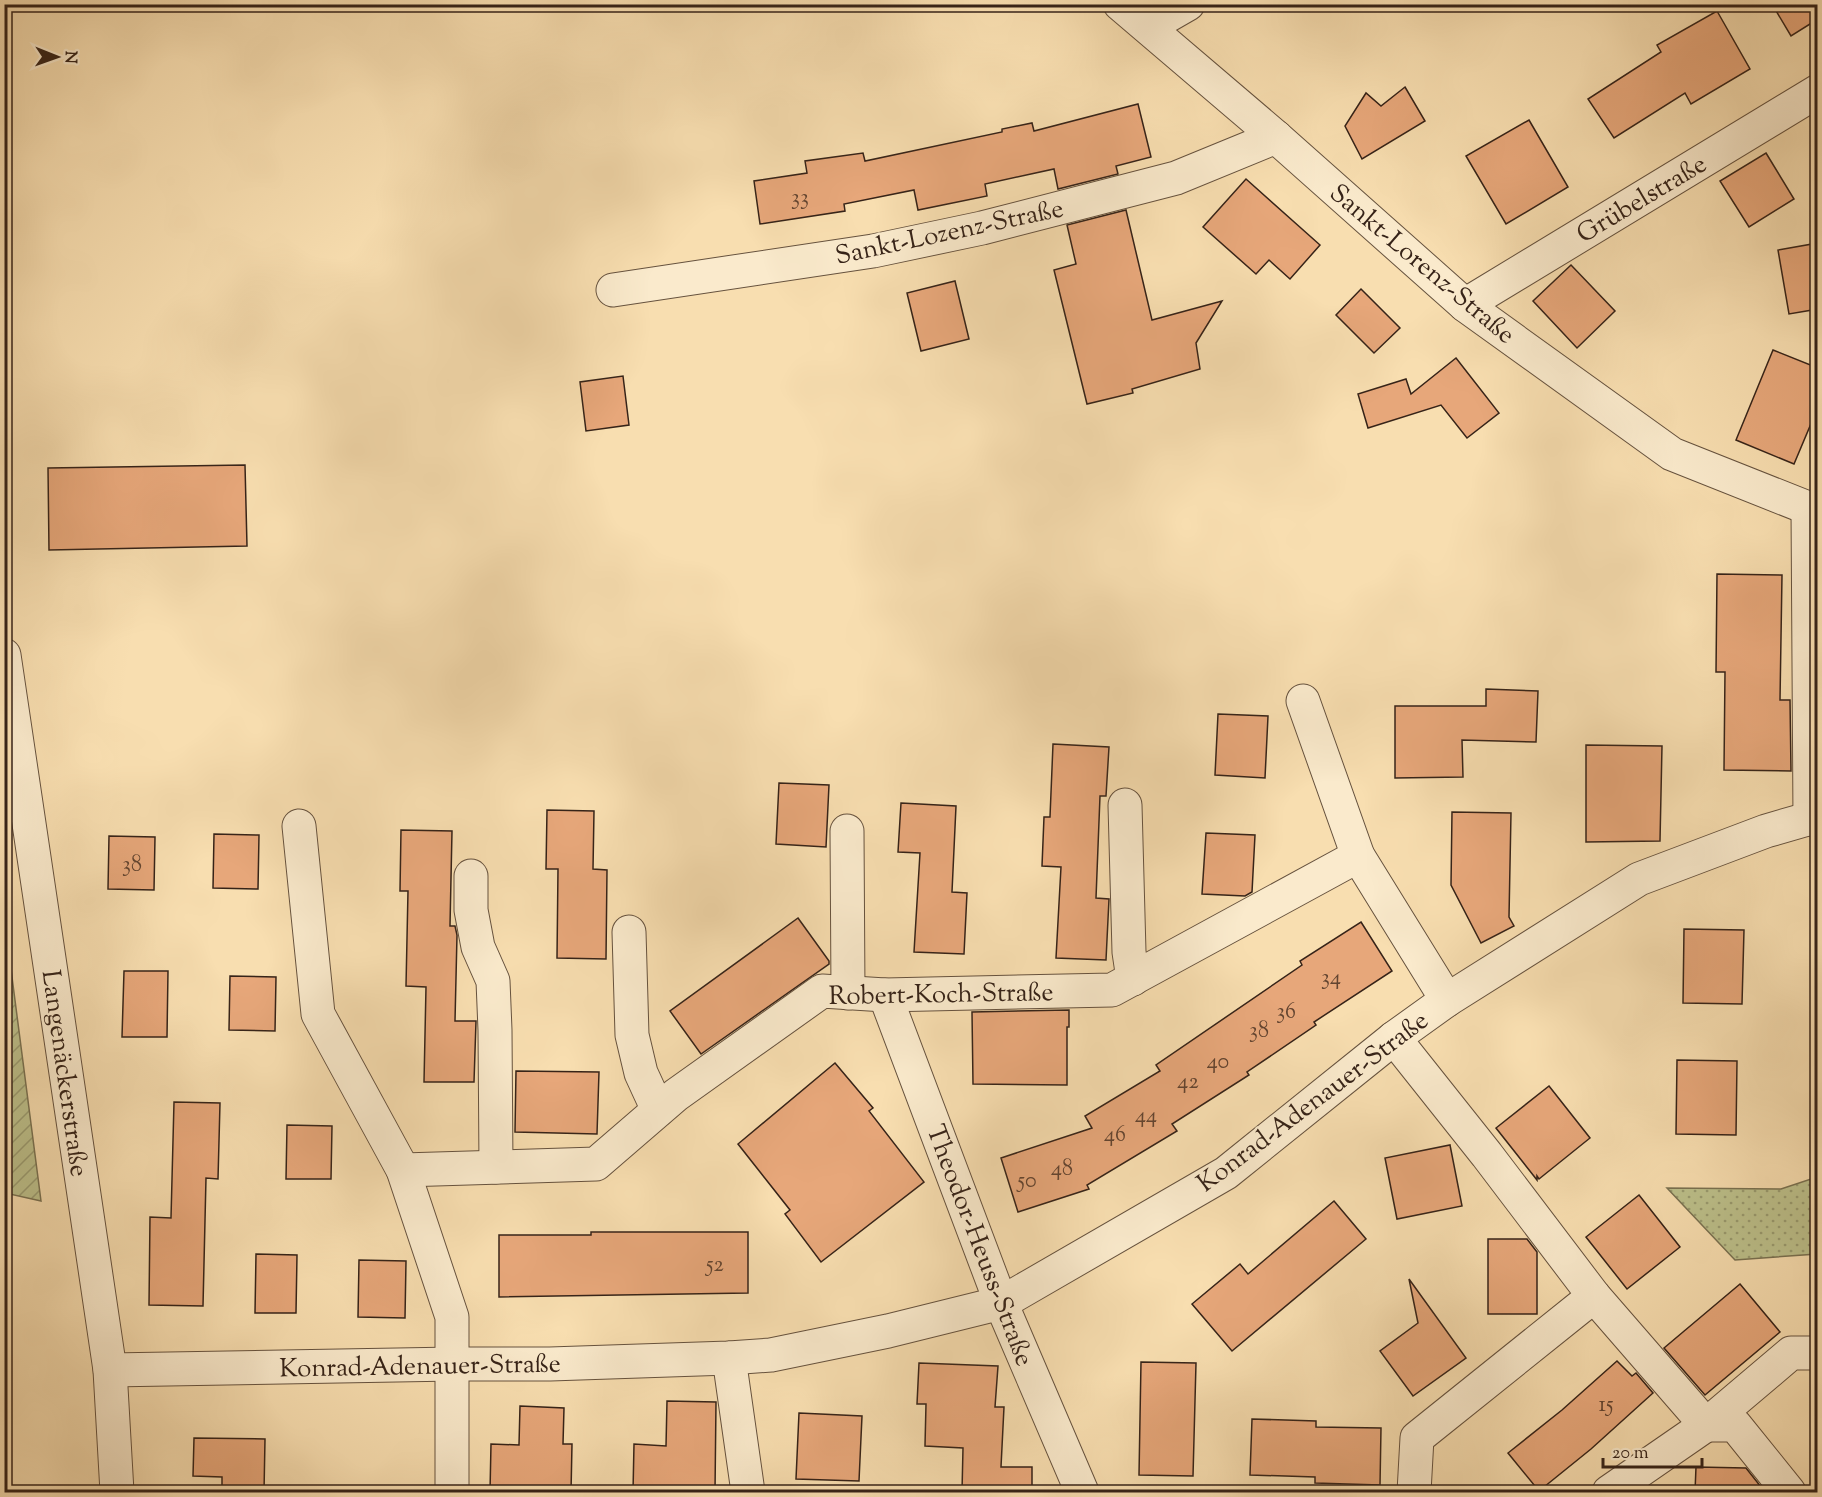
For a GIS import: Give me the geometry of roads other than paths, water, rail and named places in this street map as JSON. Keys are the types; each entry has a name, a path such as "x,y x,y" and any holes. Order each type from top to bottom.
{"street":[{"name":"Sankt-Lorenz-Straße","path":"1120,4 1276,137 1465,305 1672,454 1813,511"},
{"path":"1148,27 1188,4"},
{"name":"Grübelstraße","path":"1465,305 1818,91"},
{"name":"Sankt-Lozenz-Straße","path":"613,290 873,251 982,228 1176,178 1276,137"},
{"name":"Konrad-Adenauer-Straße","path":"110,1370 550,1364 771,1355 888,1331 1001,1303 1226,1173 1394,1038 1447,1000 1639,879 1767,831 1814,818 1813,511"},
{"name":"Langenäckerstraße","path":"4,655 110,1370 117,1492"},
{"path":"1302,701 1358,856 1447,1000"},
{"path":"1125,805 1129,952 1133,979"},
{"path":"299,826 318,1014 403,1170 452,1317 454,1364 452,1492"},
{"path":"847,831 848,993"},
{"name":"Robert-Koch-Straße","path":"403,1170 596,1164 676,1095 822,991 885,995 1112,990 1358,856"},
{"path":"471,876 471,910 478,947 493,981 496,1167"},
{"path":"629,932 632,1035 641,1073 658,1110"},
{"name":"Theodor-Heuss-Straße","path":"885,995 1001,1303 1082,1492"},
{"path":"1394,1038 1487,1155 1594,1296 1706,1425 1735,1425 1789,1492"},
{"path":"1414,1492 1417,1438 1545,1333 1594,1296"},
{"path":"1609,1492 1706,1425 1791,1353 1818,1353"},
{"path":"729,1358 748,1492"}]}
